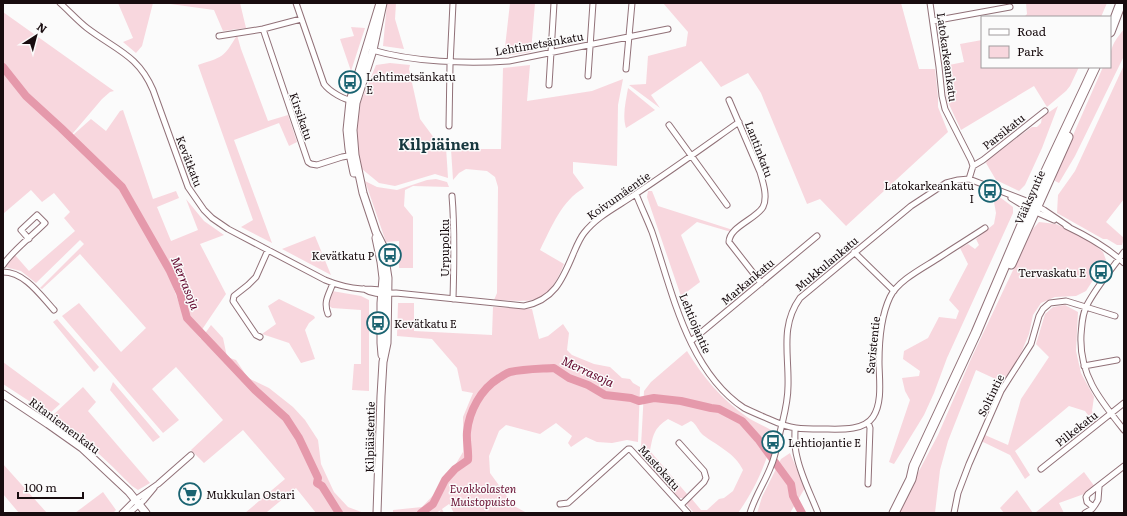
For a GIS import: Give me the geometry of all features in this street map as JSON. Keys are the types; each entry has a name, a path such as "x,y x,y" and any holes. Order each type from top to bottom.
{"highway":[{"path":"1111,29 1121,3"},
{"name":"Vääksyntie","path":"889,513 906,477 914,466 1033,208 1069,137 1096,68"},
{"name":"Vääksyntie","path":"894,513 911,479 914,466"}],"street":[{"name":"Kevätkatu","path":"60,3 87,28 128,56 146,76 153,90 188,187 198,203 221,225 333,283 364,289 371,288 384,292 454,299"},
{"path":"296,3 324,84 330,91 339,95 346,95 354,99"},
{"path":"370,49 380,3"},
{"path":"370,49 383,3"},
{"path":"449,126 453,3"},
{"path":"548,85 554,3"},
{"path":"588,76 593,3"},
{"path":"626,69 632,3"},
{"name":"Latokarkeankatu","path":"930,3 945,109 973,166"},
{"path":"933,21 1010,7"},
{"path":"219,36 262,29 301,19"},
{"name":"Kirsikatu","path":"262,29 308,162 317,165 352,155"},
{"name":"Lehtimetsänkatu","path":"370,49 394,56 480,62 509,60 668,29"},
{"name":"Kilpiäistentie","path":"370,49 354,99 347,130 355,174 376,232 383,278 384,292 381,343 383,362 378,513"},
{"name":"Lantinkatu","path":"729,100 764,184 763,207 754,216 740,225 729,238 729,242 761,283"},
{"name":"Parsikatu","path":"973,166 983,160 1045,111"},
{"name":"Koivumäentie","path":"454,299 524,306 534,304 545,298 554,290 562,279 583,234 599,218 739,122"},
{"path":"669,125 727,205"},
{"path":"973,166 969,179 1033,208 1090,237 1124,263"},
{"name":"Mukkulankatu","path":"750,513 754,501 771,467 787,406 787,335 789,320 793,308 800,298 854,252 923,197 946,183 969,179"},
{"name":"Lehtiojantie","path":"636,194 651,229 675,300 698,356 711,376 726,393 744,408 782,424"},
{"name":"Urpupolku","path":"452,196 454,299"},
{"path":"3,265 8,257 29,239 45,223 38,215 21,230 29,239"},
{"name":"Savistentie","path":"868,422 877,409 879,398 879,358 881,334 890,298 894,292 912,276 985,228"},
{"name":"Markankatu","path":"691,341 817,236"},
{"path":"260,337 256,335 233,301 234,296 256,277 268,250"},
{"path":"854,252 894,292"},
{"path":"1124,252 1099,284 1086,306 1082,319 1080,346 1087,377 1096,393 1124,430"},
{"path":"3,272 19,276 35,289 54,310"},
{"path":"328,314 325,306 333,283"},
{"name":"Soltintie","path":"954,513 958,493 969,464 1001,391 1031,344 1039,316 1043,309 1050,303 1066,301 1115,316"},
{"path":"1084,366 1117,360"},
{"name":"Ritaniemenkatu","path":"3,394 82,448 146,513"},
{"name":"Pilkekatu","path":"1041,469 1124,403"},
{"path":"782,424 795,428 835,429 856,427 868,422 870,428 868,484"},
{"path":"795,428 796,456 818,513"},
{"path":"679,443 704,471 706,478 704,482 681,505"},
{"name":"Mastokatu","path":"560,504 568,502 628,449 630,449 688,513"},
{"path":"129,513 158,484 191,455"},
{"path":"1095,505 1092,506 1089,504 1086,497 1124,466"},
{"path":"1085,513 1092,509 1098,500 1099,487"},
{"path":"122,513 137,505"}],"green space":[{"path":"118,3 153,3 142,46 136,53 123,42 133,38"},
{"path":"163,3 240,3 246,28 223,31 214,10"},
{"path":"387,3 396,3 395,19 404,49 383,46"},
{"path":"510,3 535,3 531,52 504,56"},
{"path":"663,3 901,3 919,69 935,69 938,107 948,132 846,226 820,199 807,204 761,93 748,73 721,87 701,61 651,95 660,108 629,85 646,84 648,56 686,46 688,32"},
{"path":"1026,3 1107,3 1101,16 1025,16 1027,14"},
{"path":"3,12 114,91 110,92 102,99 68,139 120,190 168,273 185,320 201,339 211,325 223,338 227,357 236,360 248,378 269,388 293,407 305,420 318,440 321,464 334,492 348,507 364,513 316,513 296,488 267,512 268,513 245,513 285,479 243,430 204,463 191,450 223,420 176,367 152,389 179,420 163,433 62,316 79,303 121,352 146,328 80,254 42,289 40,288 84,244 80,240 36,283 21,271 5,267 15,255 29,271 75,231 64,218 70,212 54,193 42,202 31,190 3,214"},
{"path":"351,27 365,28 351,71 340,39 354,36"},
{"path":"1124,29 1124,56 1075,156 1059,183 1055,181 1056,174 1103,68 1111,68 1111,50"},
{"path":"237,35 268,121 288,115 297,142 289,146 279,123 234,140 272,243 241,227 253,220 198,65 222,56"},
{"path":"981,40 981,68 1079,68 1066,91 1047,107 1034,86 961,130 947,100 944,66 964,62 960,44"},
{"path":"390,63 410,65 409,69 420,119 440,146 446,147 448,178 435,174 395,186 379,183 362,169 358,154 357,126 359,106 376,65"},
{"path":"530,65 527,101 592,91 623,79 618,105 617,166 573,162 573,173 584,188 576,193 563,207 540,250 564,264 559,276 548,291 538,298 523,301 494,300 497,293 498,187 495,177 487,171 466,169 459,173 453,180 451,149 501,149 503,68"},
{"path":"1124,65 1124,199 1106,222 1124,238 1122,245 1117,245 1107,239 1103,239 1057,213 1058,195 1075,171"},
{"path":"628,88 655,110 626,128 624,113"},
{"path":"1058,106 1042,148 1025,185 1019,191 996,180 986,163 989,158 1032,127 1037,127 1041,123 1042,117"},
{"path":"123,110 153,199 176,191 179,198 157,207 171,241 198,230 186,199 204,221 224,235 200,244 226,294 201,331 189,317 172,269 124,185 73,135 91,119 106,131 120,111"},
{"path":"436,179 447,182 449,187 413,186 405,190 404,206 413,217 413,268 399,268 399,241 386,242 365,181 377,187 397,190 427,180"},
{"path":"648,191 652,191 658,206 733,230 731,232 697,222 681,235 700,282 684,294 701,329 696,333 685,308 647,197"},
{"path":"997,195 1013,207 1013,213 947,358 924,415 894,464 889,462 910,400 905,391 902,378 919,376 920,371 903,359 904,351 928,338 939,317 956,319 959,311 949,300 968,264 960,248 968,244 975,249 979,245 976,239 994,224 996,213 994,202"},
{"path":"1039,222 1056,224 1086,238 1103,252 1106,260 1086,291 1076,296 1055,297 1041,303 1033,315 1029,334 1019,358 1002,382 976,370 948,441 940,470 935,513 899,513 938,435 971,359 1032,230"},
{"path":"315,236 331,275 282,249"},
{"path":"332,291 361,296 369,300 369,391 352,390 354,364 361,364 361,310 332,308 328,305"},
{"path":"279,299 314,316 315,318 309,323 305,330 315,359 301,363 289,343 262,334 276,324 268,306"},
{"name":"Evakkolasten Muistopuisto","path":"398,303 414,303 414,331 492,335 493,307 532,309 539,339 548,336 563,324 569,333 567,350 572,355 594,364 610,367 622,378 630,379 633,383 640,387 638,442 627,440 612,443 597,442 586,437 571,447 568,443 572,436 556,423 540,434 506,425 499,431 489,456 490,473 514,506 527,513 454,513 449,504 442,509 444,513 439,513 441,510 436,513 393,513 393,510 422,507 440,488 444,478 454,467 463,452 463,417 473,393 462,391 457,368 432,339 397,336"},
{"path":"1065,305 1078,312 1076,351 1081,373 1094,397 1092,411 1097,421 1094,423 1085,411 1069,406 1015,451 1030,475 1025,479 1010,455 981,441 985,435 1008,445 1021,399 1049,357 1036,344 1045,314 1053,307"},
{"path":"57,319 99,367 94,372 53,322"},
{"path":"687,351 706,379 729,403 747,417 771,430 773,433 768,453 760,474 750,495 738,513 694,513 687,505 691,498 701,510 707,510 719,499 724,498 733,491 743,470 740,464 730,454 703,435 691,421 682,426 668,419 663,422 655,432 650,451 687,494 684,498 679,498 640,455 639,452 641,446 644,391 651,382"},
{"path":"3,362 60,404 49,414 3,384"},
{"path":"113,382 160,437 153,442 110,390"},
{"path":"83,387 96,402 88,411 150,483 138,490 132,486 84,440 52,416"},
{"path":"790,453 805,488 790,513 757,513 762,497 781,459"},
{"path":"3,464 47,513 19,513 3,494"},
{"path":"1084,472 1095,487 1084,494 1059,503 1064,513 1035,513"},
{"path":"1017,490 1033,513 1004,513 1000,508"},
{"path":"103,492 116,510 113,513 75,513"}],"waterway":[{"name":"Merrasoja","path":"3,67 26,96 122,187 170,271 180,293 187,318 255,390 286,418 299,438 318,478 317,483 322,486 339,513"},
{"name":"Merrasoja","path":"421,513 433,504 445,480 455,469 468,460 468,424 473,409 481,394 507,373 554,368 569,378 588,385 605,395 631,398 639,401 654,398 681,401 719,409 742,421 758,439 791,484 793,496 802,513"}],"place":[{"name":"Lehtimetsänkatu E","path":"350,82"},
{"name":"Latokarkeankatu I","path":"990,191"},
{"name":"Kevätkatu P","path":"390,255"},
{"name":"Tervaskatu E","path":"1101,272"},
{"name":"Kevätkatu E","path":"378,323"},
{"name":"Lehtiojantie E","path":"773,442"},
{"name":"Mukkulan Ostari","path":"190,494"}],"district":[{"name":"Kilpiäinen","path":"439,143"}]}
